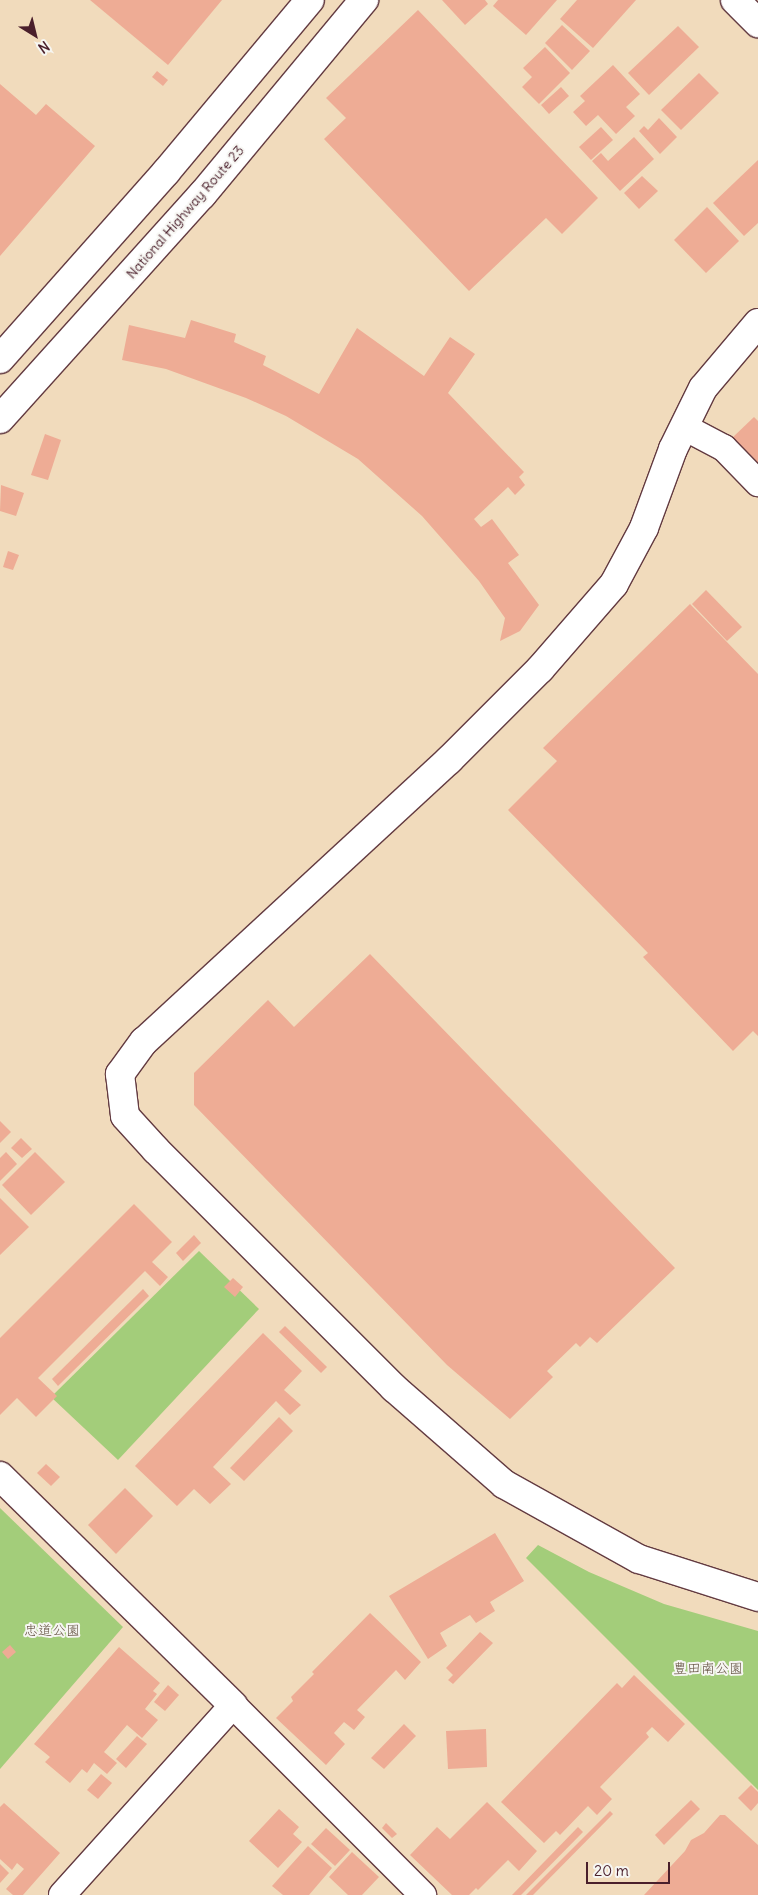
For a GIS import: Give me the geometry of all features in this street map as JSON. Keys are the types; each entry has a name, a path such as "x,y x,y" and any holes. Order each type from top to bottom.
{"main road":[{"path":"0,360 172,165 310,0"},
{"name":"National Highway Route 23","path":"0,419 202,195 364,0"},
{"path":"735,0 758,23"},
{"path":"758,323 703,388 684,427 644,528 614,584 540,669 449,760 144,1041 120,1074 125,1116 156,1150 394,1388 504,1484 639,1559 758,1597"},
{"path":"0,1476 233,1705"}],"street":[{"path":"684,427 724,448 758,484"},
{"path":"62,1895 233,1705 418,1893"}],"green space":[{"path":"199,1251 259,1309 118,1460 51,1397"},
{"name":"忠道公園","path":"0,1508 123,1627 0,1769"},
{"name":"豊田南公園","path":"538,1545 589,1572 664,1604 758,1631 758,1790 526,1558"}],"building":[{"path":"90,0 222,0 168,65"},
{"path":"442,0 485,0 488,4 465,25"},
{"path":"498,0 557,0 526,35 493,6"},
{"path":"577,0 636,0 593,48 560,19"},
{"path":"418,10 598,198 562,234 546,218 469,291 324,139 346,118 326,98"},
{"path":"562,25 590,51 572,70 545,43"},
{"path":"678,26 699,47 649,95 628,73"},
{"path":"545,47 570,73 539,104 522,87 532,77 523,68"},
{"path":"613,65 640,94 626,107 635,116 616,134 598,115 586,126 573,112 585,101 580,96"},
{"path":"157,71 168,80 163,86 152,77"},
{"path":"699,73 719,93 681,130 661,110"},
{"path":"0,84 36,115 46,104 95,146 0,256"},
{"path":"561,87 569,96 549,114 541,105"},
{"path":"659,118 677,137 660,154 639,131 644,126 648,130"},
{"path":"601,127 613,140 591,160 579,147"},
{"path":"634,137 654,159 620,191 592,161 601,153 608,161"},
{"path":"758,160 758,223 744,236 713,203"},
{"path":"642,176 658,191 639,209 624,193"},
{"path":"707,207 739,241 706,273 674,240"},
{"path":"191,320 236,334 234,342 266,356 263,365 319,394 357,328 424,376 450,337 475,354 448,393 524,472 519,477 525,485 515,495 508,487 474,519 481,527 492,519 519,555 508,563 539,605 520,631 500,641 505,618 479,581 422,516 358,459 286,416 246,398 166,369 122,360 129,325 185,338"},
{"path":"754,417 758,421 758,464 732,438"},
{"path":"45,434 61,440 48,480 31,475"},
{"path":"1,485 24,493 16,516 0,511"},
{"path":"8,551 19,555 13,570 3,567"},
{"path":"706,590 742,627 727,641 692,604"},
{"path":"690,604 758,674 758,1036 753,1031 733,1051 643,957 648,953 508,810 557,761 543,748"},
{"path":"370,954 675,1268 597,1343 590,1337 580,1347 576,1343 547,1371 553,1377 510,1419 447,1365 194,1105 194,1073 268,1000 294,1027"},
{"path":"0,1121 11,1132 0,1143"},
{"path":"21,1138 32,1149 22,1158 11,1148"},
{"path":"6,1152 17,1164 0,1181 0,1158"},
{"path":"35,1152 65,1182 31,1215 2,1185"},
{"path":"0,1198 29,1227 0,1255"},
{"path":"134,1204 172,1242 152,1262 168,1277 160,1286 145,1271 38,1378 57,1396 36,1417 17,1398 0,1415 0,1338"},
{"path":"194,1235 201,1243 183,1261 176,1253"},
{"path":"233,1278 243,1287 235,1297 224,1287"},
{"path":"143,1289 149,1296 58,1386 52,1379"},
{"path":"285,1326 327,1367 321,1373 279,1332"},
{"path":"263,1333 302,1371 284,1390 301,1405 290,1415 276,1401 213,1467 231,1484 210,1504 194,1489 177,1506 135,1466"},
{"path":"279,1417 293,1431 244,1481 230,1468"},
{"path":"46,1464 60,1477 51,1486 37,1473"},
{"path":"125,1488 153,1516 116,1554 88,1525"},
{"path":"495,1533 524,1581 490,1602 495,1611 476,1623 470,1615 440,1633 447,1646 428,1659 389,1596"},
{"path":"370,1613 421,1662 405,1680 396,1670 357,1710 365,1717 354,1730 344,1722 334,1733 345,1744 326,1765 276,1718 293,1701 291,1697 314,1674 312,1672"},
{"path":"480,1632 493,1643 453,1684 448,1680 453,1675 446,1668"},
{"path":"10,1645 16,1652 8,1659 2,1652"},
{"path":"119,1647 160,1683 153,1691 157,1694 145,1709 158,1720 142,1738 127,1725 104,1752 117,1763 107,1774 94,1763 87,1773 82,1769 70,1783 45,1762 50,1757 34,1744"},
{"path":"634,1675 685,1724 668,1742 652,1727 646,1733 649,1737 600,1787 612,1799 597,1815 588,1806 560,1835 556,1831 544,1843 501,1802 617,1683 622,1688"},
{"path":"168,1685 179,1695 165,1711 154,1702"},
{"path":"404,1724 416,1736 384,1769 371,1758"},
{"path":"486,1729 487,1767 448,1769 446,1731"},
{"path":"137,1736 147,1744 126,1768 116,1759"},
{"path":"101,1774 112,1783 98,1799 87,1790"},
{"path":"751,1785 758,1792 758,1803 751,1811 738,1798"},
{"path":"691,1800 700,1809 664,1845 655,1835"},
{"path":"487,1802 537,1851 519,1871 508,1860 478,1890 476,1888 469,1895 452,1895 410,1855 437,1827 450,1839"},
{"path":"4,1803 60,1853 23,1895 13,1895 6,1889 24,1869 17,1863 12,1870 0,1859 0,1807"},
{"path":"279,1809 299,1827 293,1834 302,1842 278,1868 249,1841"},
{"path":"610,1811 613,1814 533,1895 526,1895"},
{"path":"720,1815 725,1815 758,1845 758,1895 644,1895 685,1851 691,1840 704,1833"},
{"path":"386,1823 397,1834 392,1838 382,1828"},
{"path":"578,1827 583,1832 521,1895 512,1895"},
{"path":"326,1828 350,1850 335,1866 311,1844"},
{"path":"308,1846 332,1868 309,1895 283,1895 272,1886"},
{"path":"352,1852 379,1877 362,1895 348,1895 329,1877"},
{"path":"0,1864 9,1873 0,1883"}]}
